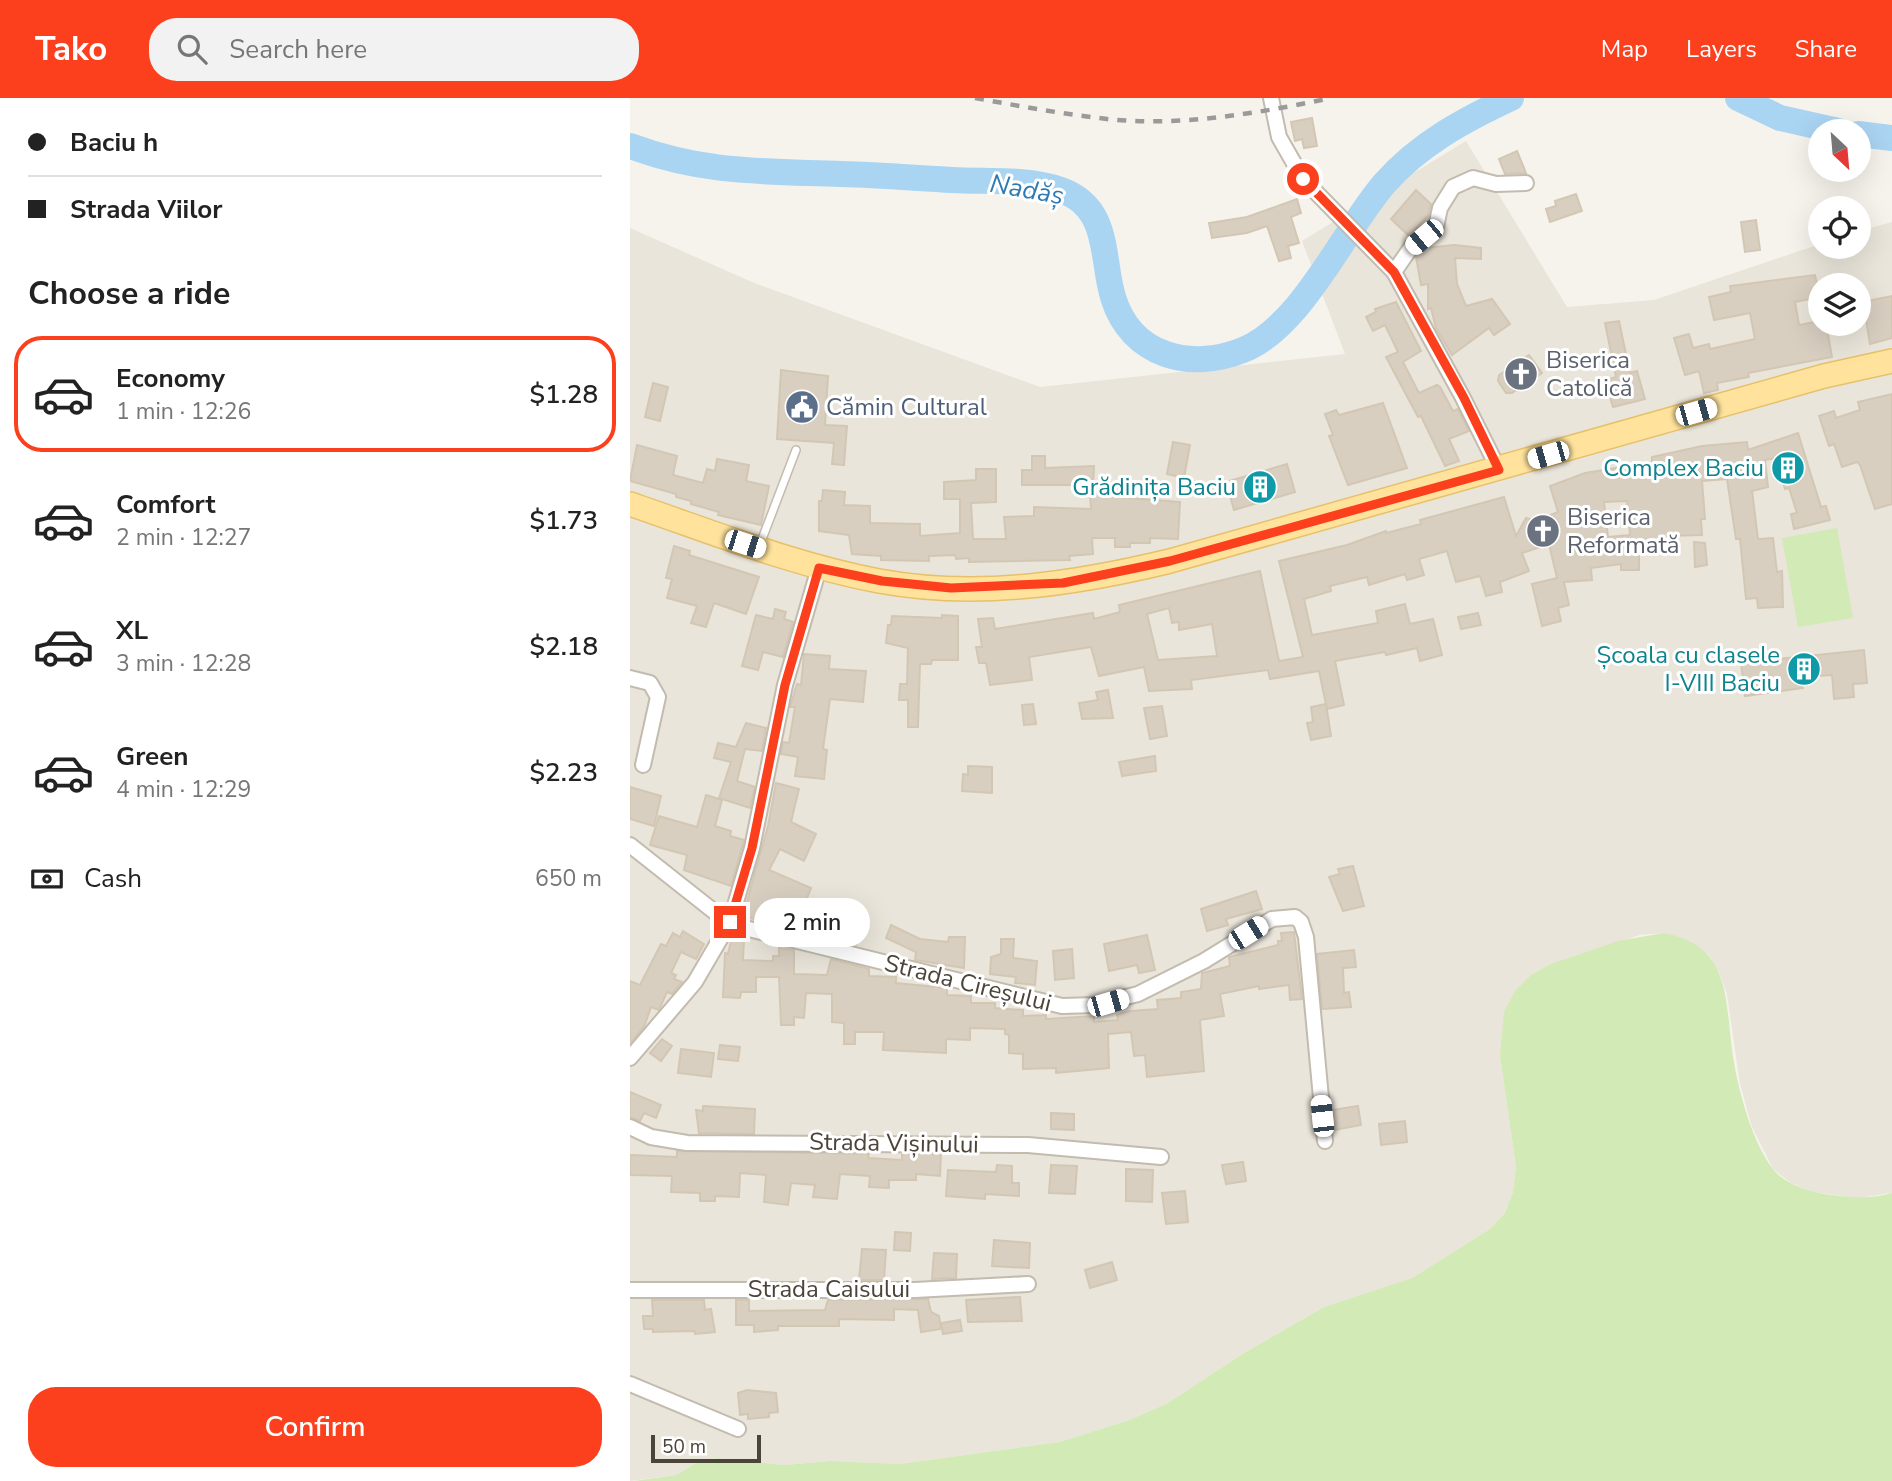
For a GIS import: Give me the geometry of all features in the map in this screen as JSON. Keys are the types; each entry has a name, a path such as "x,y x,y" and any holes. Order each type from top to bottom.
{"main road":[{"path":"630,504 819,568 882,581 951,588 1063,583 1170,561 1499,470 1812,379 1892,361"}],"street":[{"path":"1271,98 1279,137 1303,179 1394,272 1464,398 1499,470"},
{"path":"1394,272 1412,246 1436,227 1440,208 1453,187 1473,178 1496,184 1526,183"},
{"path":"630,1058 695,982 730,922 752,848 785,685 819,568"},
{"path":"630,678 650,683 659,697 643,765"},
{"path":"630,845 730,922"},
{"name":"Strada Cireșului","path":"730,922 1027,999 1082,1006 1108,1003 1138,994 1204,961 1272,919 1292,916 1299,919 1306,931 1325,1141"},
{"name":"Strada Vișinului","path":"630,1127 651,1136 687,1143 1028,1145 1161,1157"},
{"name":"Strada Caisului","path":"630,1290 915,1290 1028,1284"},
{"path":"630,1384 738,1429"}],"lane":[{"path":"759,548 796,450"}],"shaded area":[{"path":"1466,141 1567,307 1654,300 1808,248 1808,259 1871,259 1871,228 1892,222 1892,1193 1858,1198 1812,1192 1791,1183 1773,1169 1752,1127 1740,1084 1727,995 1720,974 1708,954 1663,933 1640,935 1574,956 1500,1056 1516,1167 1513,1192 1505,1213 1490,1229 1412,1278 1324,1307 1244,1353 1168,1403 1127,1421 1059,1442 900,1464 831,1461 785,1465 717,1458 696,1463 676,1475 630,1481 630,228 752,282 1040,387 1345,354 1302,241"}],"green space":[{"path":"1837,528 1853,618 1798,627 1782,538"},
{"path":"1663,933 1687,940 1703,951 1715,965 1726,1000 1734,1063 1743,1103 1758,1144 1772,1168 1795,1186 1824,1194 1866,1197 1892,1193 1892,1481 634,1481 676,1475 696,1463 717,1458 785,1465 831,1461 900,1464 1059,1442 1127,1421 1168,1403 1244,1353 1324,1307 1412,1278 1490,1229 1505,1213 1513,1192 1516,1167 1500,1056 1504,1012 1515,991 1531,975 1551,964 1618,941"}],"building":[{"path":"1312,118 1317,146 1304,148 1302,139 1295,141 1291,122"},
{"path":"1517,151 1526,173 1505,174 1499,159"},
{"path":"1416,190 1431,204 1428,216 1409,236 1391,219"},
{"path":"1576,194 1582,211 1550,222 1546,209 1556,206 1555,201"},
{"path":"1297,199 1301,213 1291,217 1299,243 1288,246 1291,258 1279,261 1267,226 1247,233 1212,238 1209,223 1247,217"},
{"path":"1756,220 1760,250 1745,252 1741,222"},
{"path":"1454,245 1481,248 1481,259 1455,258 1457,284 1466,306 1492,299 1510,324 1494,335 1489,328 1452,355 1436,328 1431,308 1428,309 1428,284 1421,285 1416,257 1425,248"},
{"path":"1808,276 1808,299 1795,302 1799,325 1808,323 1808,336 1828,336 1832,357 1748,373 1749,377 1717,383 1718,390 1704,393 1699,371 1685,375 1674,338 1689,334 1693,348 1709,344 1710,349 1755,339 1750,313 1714,320 1709,297 1731,292 1730,286"},
{"path":"1892,296 1892,338 1870,344 1869,336 1871,336 1871,300"},
{"path":"1396,302 1421,351 1403,362 1419,393 1437,385 1440,387 1453,411 1458,409 1469,431 1449,439 1459,461 1445,466 1421,416 1418,417 1386,357 1398,352 1385,325 1373,331 1366,317 1376,312 1375,309"},
{"path":"1619,321 1630,373 1637,371 1645,399 1613,407 1605,380 1616,377 1605,323"},
{"name":"Biserica Catolică","path":"1529,355 1542,373 1512,393 1506,393 1498,381 1499,375"},
{"name":"Cămin Cultural","path":"781,370 828,376 825,425 847,426 844,465 832,464 834,443 777,439"},
{"path":"653,383 668,387 660,421 645,417"},
{"path":"1892,394 1892,504 1875,509 1860,465 1857,462 1842,467 1834,444 1829,446 1819,416 1834,411 1836,418 1860,410 1858,402"},
{"path":"1383,403 1407,468 1348,485 1329,436 1333,435 1325,414 1336,410 1339,415"},
{"path":"1798,433 1821,507 1826,506 1830,520 1794,529 1791,514 1797,513 1789,488 1785,489 1777,458 1765,460 1768,487 1752,491 1758,539 1773,538 1777,572 1782,571 1783,607 1758,608 1757,598 1746,599 1740,539 1736,539 1727,479 1702,481 1705,519 1701,519 1702,535 1665,536 1666,548 1639,548 1639,570 1621,570 1621,564 1591,568 1592,580 1564,582 1569,605 1558,608 1561,621 1542,626 1532,584 1557,578 1549,544 1522,553 1529,571 1500,582 1502,592 1486,596 1480,576 1456,582 1447,551 1419,559 1424,575 1407,580 1405,574 1369,585 1367,577 1330,586 1331,591 1304,599 1312,635 1378,623 1376,611 1405,604 1410,624 1433,619 1442,655 1420,661 1417,648 1335,661 1344,705 1327,709 1319,671 1270,679 1268,670 1191,680 1192,689 1149,691 1144,667 1099,676 1091,647 1029,657 1032,680 990,685 986,663 979,663 976,647 982,647 978,619 993,618 995,629 1093,613 1094,619 1120,612 1119,605 1260,571 1279,661 1303,657 1279,561 1421,524 1420,520 1504,497 1516,536 1526,518 1536,521 1558,512 1550,486 1585,473 1652,462 1652,457 1702,446 1747,442 1748,450","holes":["1627,501 1630,535 1608,537 1604,502","1169,608 1172,623 1179,622 1179,630 1212,624 1217,656 1158,660 1147,614"]},
{"path":"1173,442 1190,445 1184,478 1167,474"},
{"path":"637,445 677,456 673,475 703,483 707,469 715,471 717,459 749,465 746,481 769,486 761,525 718,515 719,512 691,504 691,501 676,497 676,494 630,481"},
{"path":"1032,456 1045,456 1045,468 1094,466 1093,485 1022,485 1022,470 1032,470"},
{"name":"Grădinița Baciu","path":"1287,464 1295,492 1234,510 1226,482"},
{"path":"976,469 996,469 996,502 971,503 973,539 1006,539 1004,517 1034,516 1034,507 1091,509 1090,494 1130,493 1130,498 1180,502 1178,539 1150,538 1150,543 1130,543 1130,547 1115,547 1115,538 1092,538 1093,554 1069,556 1070,560 969,562 969,558 956,559 955,555 929,556 929,561 881,560 881,556 852,554 849,535 819,531 819,501 822,501 823,490 845,492 844,505 870,506 870,523 920,524 920,536 960,533 960,499 944,499 944,482 976,480"},
{"path":"1694,542 1705,543 1707,565 1695,567"},
{"path":"674,546 690,551 689,555 759,577 746,614 714,603 706,627 691,623 697,606 667,598 672,579 666,578"},
{"path":"775,609 786,612 784,619 793,622 783,657 763,652 758,670 742,666 756,615 773,619"},
{"path":"1478,613 1481,625 1461,629 1458,617"},
{"path":"942,615 958,616 958,660 932,660 931,664 920,664 918,727 908,727 908,700 899,700 900,684 907,684 908,648 886,643 888,625 891,625 892,616 942,618"},
{"name":"Școala cu clasele I-VIII Baciu","path":"1864,650 1867,683 1853,684 1854,697 1834,699 1832,675 1801,677 1803,688 1745,696 1741,663"},
{"path":"804,654 830,656 829,669 866,671 863,702 830,699 823,749 827,750 824,779 795,776 798,757 781,754 783,742 789,743 795,707 790,707 797,684 801,685"},
{"path":"1108,690 1113,718 1082,719 1079,703 1098,700 1096,692"},
{"path":"1033,704 1036,724 1024,725 1022,705"},
{"path":"1326,704 1331,736 1311,740 1307,723 1313,722 1311,707"},
{"path":"1162,706 1167,736 1150,739 1144,708"},
{"path":"746,723 766,728 762,751 745,749 737,781 755,787 750,808 719,798 731,762 714,758 718,743 736,747"},
{"path":"1155,756 1156,771 1122,776 1119,762"},
{"path":"968,766 992,767 992,793 962,791 963,774 968,775"},
{"path":"776,783 799,789 791,822 816,834 804,861 780,849 769,870 811,888 799,919 802,920 799,931 743,916 768,826"},
{"path":"630,787 661,796 654,826 630,819"},
{"path":"706,795 722,800 715,826 731,831 730,836 744,840 731,886 684,870 687,855 650,845 659,816 697,827"},
{"path":"1353,866 1364,906 1343,911 1329,877 1340,874 1338,869"},
{"path":"1256,891 1262,909 1226,919 1228,925 1207,931 1201,909"},
{"path":"841,908 853,912 849,925 861,929 856,945 832,938"},
{"path":"891,925 920,939 948,942 949,937 965,937 964,968 915,960 916,952 886,938"},
{"path":"683,931 704,944 696,959 681,952 671,973 676,975 674,979 682,982 672,994 667,992 659,1010 651,1007 644,1027 630,1043 630,981 640,985 661,944 666,946 673,933 680,937"},
{"path":"1294,932 1302,999 1290,1000 1289,985 1259,989 1259,986 1220,994 1224,1016 1200,1020 1204,1071 1147,1077 1145,1055 1134,1056 1131,1032 1108,1034 1109,1068 1056,1073 1056,1068 1023,1069 1023,1054 1009,1053 1009,1035 1005,1034 1005,1029 970,1028 970,1040 946,1039 946,1053 883,1050 884,1032 855,1032 855,1044 844,1044 844,1023 832,1022 832,994 806,993 804,1018 794,1017 794,1025 781,1025 779,977 756,977 756,992 741,992 740,998 723,997 725,953 728,954 732,937 744,939 743,960 773,961 773,956 779,956 779,948 794,950 794,974 827,975 831,959 869,969 869,976 896,977 896,983 947,988 947,995 971,996 971,1003 995,1003 995,1008 1023,1010 1023,1016 1046,1015 1046,1019 1094,1016 1094,1022 1118,1020 1117,1015 1130,1011 1158,1009 1157,1000 1181,998 1181,992 1201,989 1202,973 1230,966 1229,957 1278,945 1278,941 1282,941 1281,933"},
{"path":"1147,935 1155,970 1139,973 1137,965 1109,971 1104,944"},
{"path":"1001,939 1014,939 1013,958 1037,961 1035,985 1015,983 1016,977 990,974 991,957 1001,954"},
{"path":"1072,949 1074,978 1055,980 1053,951"},
{"path":"1354,950 1356,967 1343,968 1344,993 1349,992 1351,1007 1322,1009 1317,954"},
{"path":"662,1039 672,1046 661,1061 650,1053"},
{"path":"720,1045 740,1047 738,1061 718,1059"},
{"path":"681,1049 714,1053 711,1077 678,1073"},
{"path":"630,1092 661,1105 656,1118 644,1113 640,1121 630,1117"},
{"path":"703,1106 755,1109 754,1134 699,1133 696,1110 703,1111"},
{"path":"1358,1106 1361,1125 1334,1130 1332,1110"},
{"path":"1051,1113 1074,1114 1074,1130 1051,1129"},
{"path":"1405,1121 1407,1142 1381,1145 1379,1124"},
{"path":"677,1151 869,1154 868,1158 902,1160 902,1154 941,1154 940,1176 916,1174 916,1180 889,1180 889,1188 869,1187 870,1176 840,1174 837,1199 813,1197 815,1185 791,1183 788,1205 764,1202 766,1175 740,1173 739,1197 715,1196 715,1201 700,1201 700,1193 671,1192 672,1176 630,1175 630,1155 677,1157"},
{"path":"1243,1162 1246,1181 1226,1184 1222,1165"},
{"path":"997,1165 1012,1166 1012,1183 1019,1183 1019,1196 985,1194 985,1199 946,1196 948,1170 996,1172"},
{"path":"1051,1165 1077,1166 1075,1194 1049,1193"},
{"path":"1126,1169 1153,1170 1152,1202 1126,1201"},
{"path":"1185,1191 1188,1222 1166,1224 1162,1193"},
{"path":"895,1232 911,1233 910,1251 894,1250"},
{"path":"994,1240 1030,1243 1029,1268 992,1266"},
{"path":"862,1249 886,1250 884,1280 859,1280"},
{"path":"934,1253 957,1254 956,1278 932,1279"},
{"path":"1112,1262 1117,1280 1090,1288 1085,1270"},
{"path":"1020,1297 1022,1321 968,1322 966,1300"},
{"path":"928,1299 931,1312 939,1316 941,1329 921,1332 918,1310 894,1309 894,1320 839,1319 839,1326 778,1326 778,1330 754,1332 754,1325 736,1325 736,1300 749,1300 749,1311 825,1310 828,1300"},
{"path":"652,1300 704,1300 705,1310 711,1309 715,1332 695,1334 695,1331 653,1332 653,1329 644,1329 643,1316 653,1316"},
{"path":"960,1320 962,1331 943,1334 941,1323"},
{"path":"747,1390 776,1393 778,1412 769,1413 769,1417 748,1419 748,1414 740,1415 738,1393"}],"waterway":[{"name":"Nadăș","path":"630,146 684,162 735,169 1021,182 1061,190 1077,198 1089,209 1096,221 1113,297 1134,334 1148,346 1165,354 1203,359 1243,350 1264,338 1284,321 1302,300 1369,204 1398,170 1443,134 1511,98"},
{"name":"Nadăș","path":"1738,98 1780,118 1808,124"},
{"name":"Nadăș","path":"1871,136 1892,138"}],"railway":[{"path":"975,98 1041,110 1135,121 1220,117 1331,98"}],"place":[{"name":"Biserica Catolică","path":"1521,374"},
{"name":"Cămin Cultural","path":"802,407"},
{"name":"Complex Baciu","path":"1788,468"},
{"name":"Grădinița Baciu","path":"1260,487"},
{"name":"Biserica Reformată","path":"1543,531"},
{"name":"Școala cu clasele I-VIII Baciu","path":"1804,669"}],"route":[{"path":"730,922 752,848 785,685 819,568 882,581 951,588 1007,588 1063,583 1170,561 1499,470 1464,398 1394,272 1303,179"}]}
